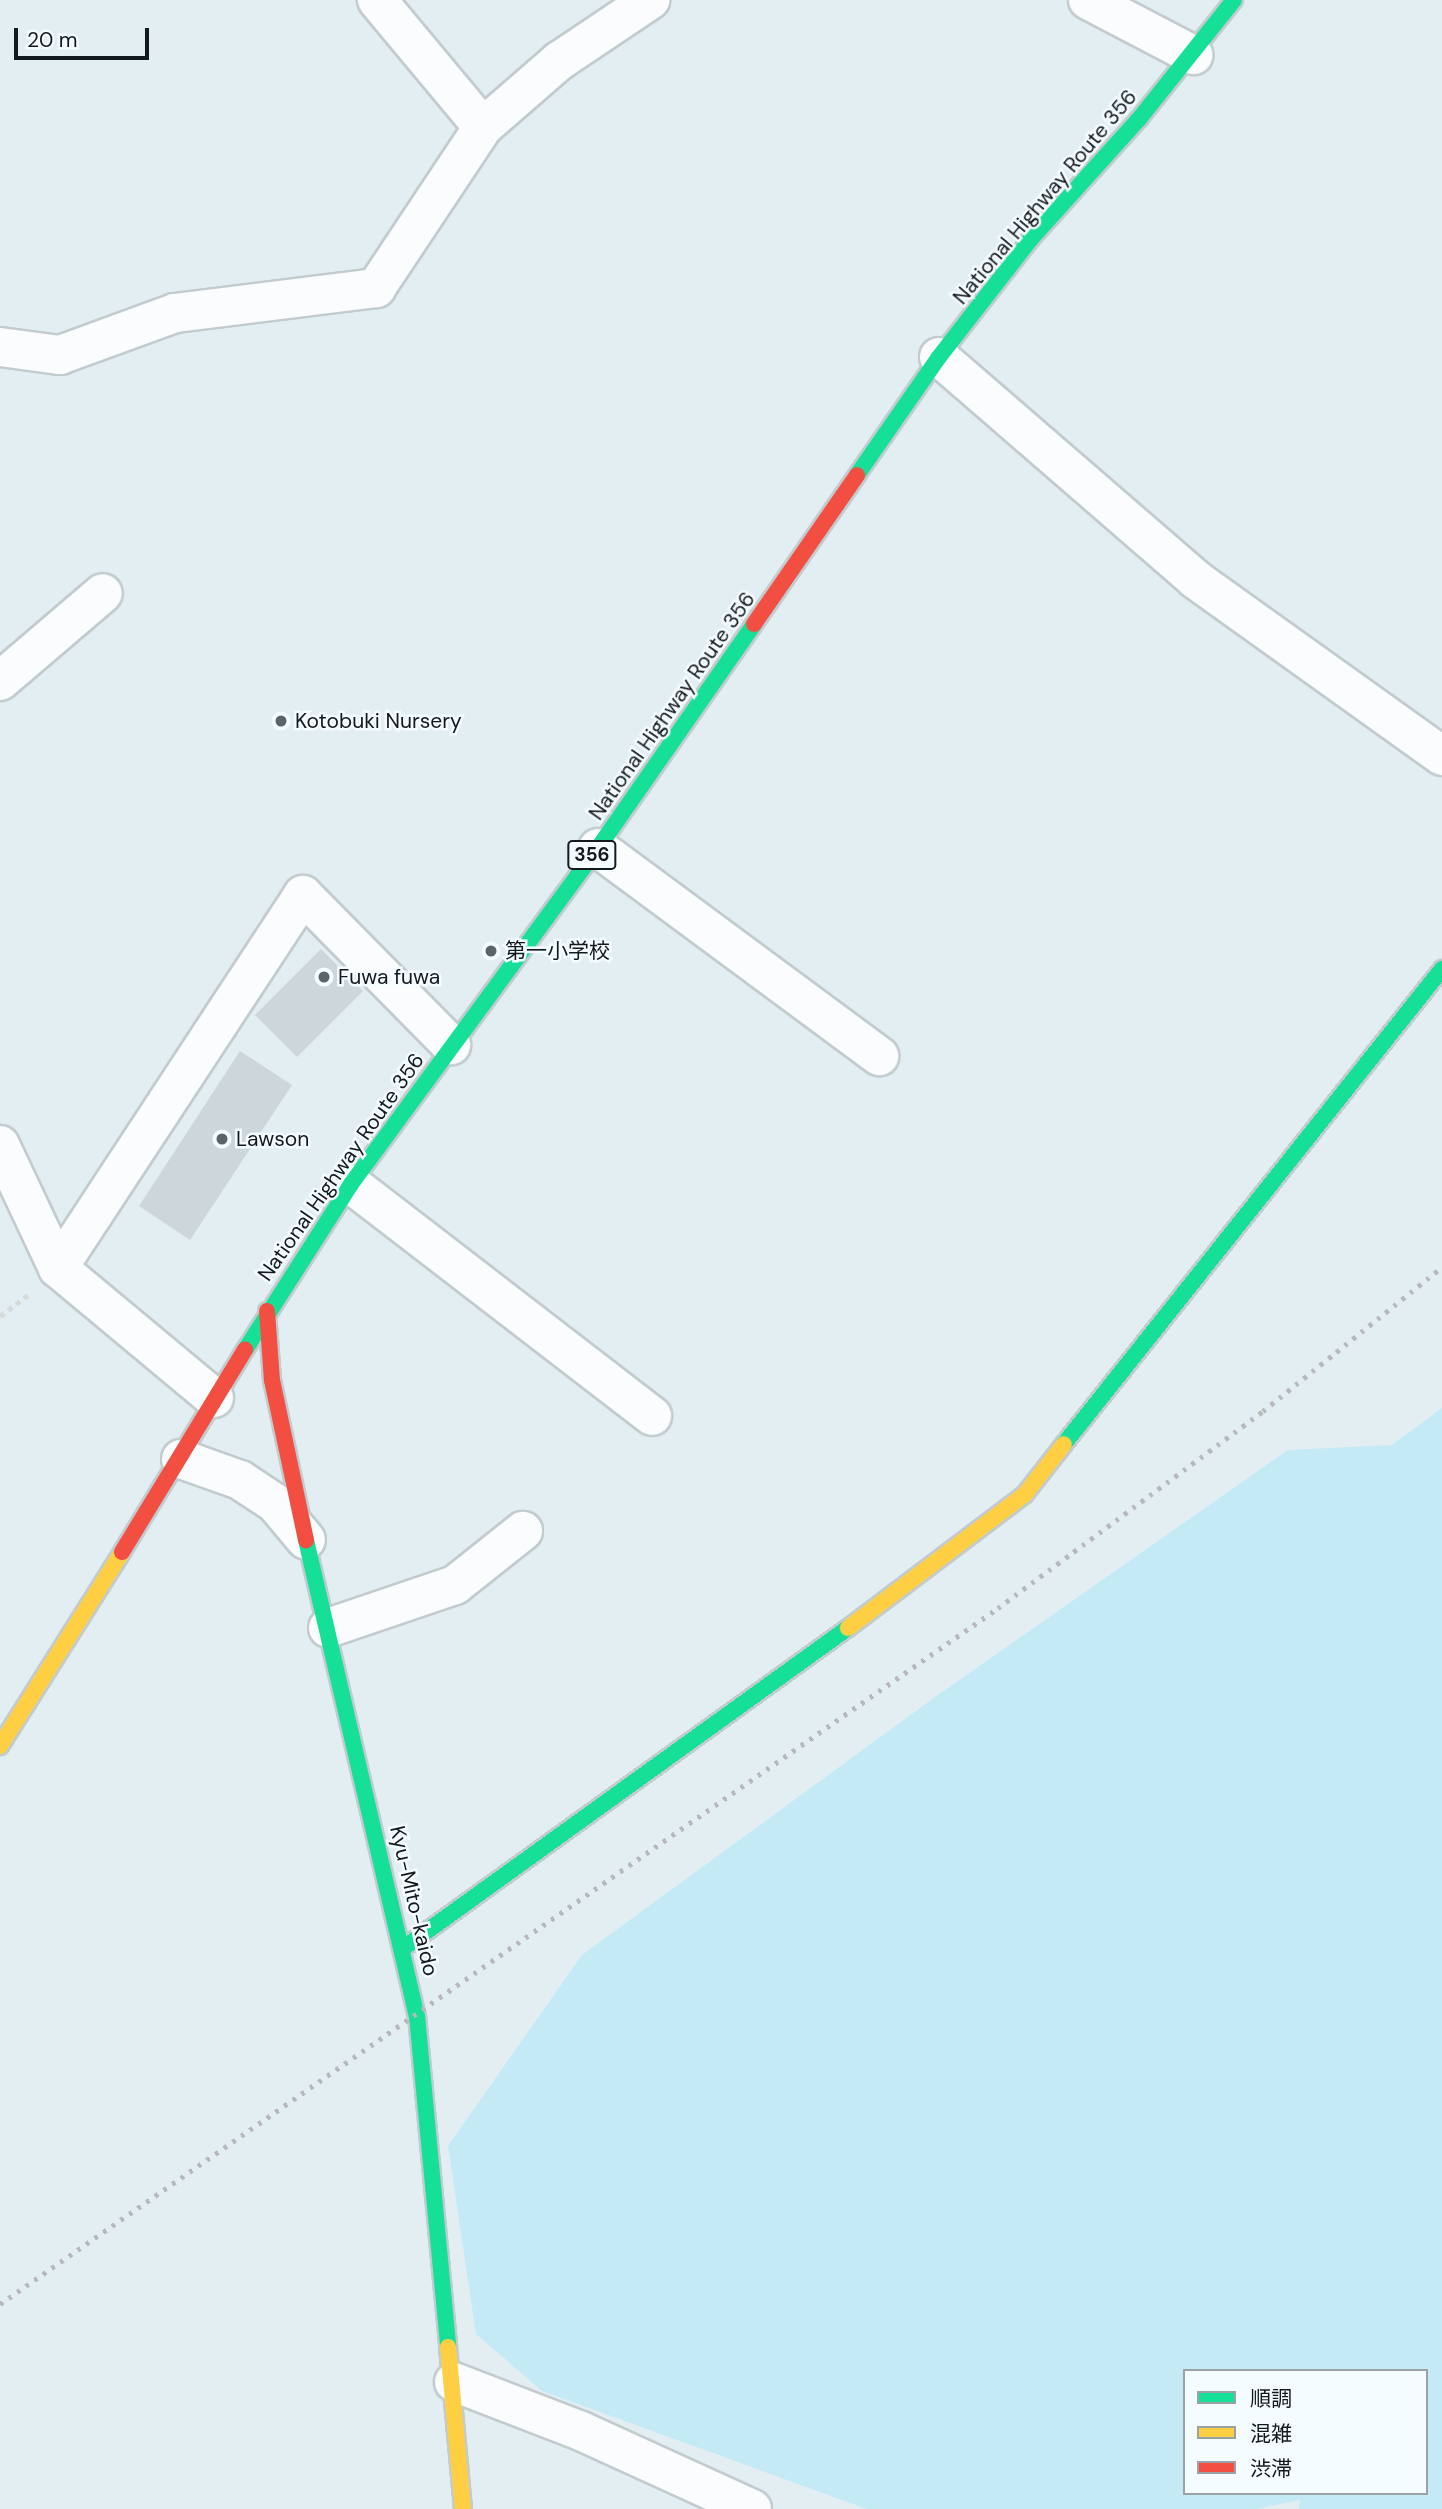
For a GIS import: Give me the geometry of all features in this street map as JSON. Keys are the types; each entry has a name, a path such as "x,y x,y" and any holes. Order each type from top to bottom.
{"main road":[{"name":"National Highway Route 356","path":"0,1746 181,1459 214,1398 267,1311 351,1184 598,848 939,357 1030,240 1193,55 1234,0"},
{"path":"405,1947 789,1673 1025,1494 1442,969"},
{"name":"Kyu-Mito-kaido","path":"267,1311 272,1380 306,1540 405,1947 417,2016 454,2382 463,2509"}],"street":[{"path":"377,0 483,127"},
{"path":"1087,0 1193,55"},
{"path":"0,348 60,355 175,313 376,288 483,127 559,61 643,2"},
{"path":"939,357 1195,579 1442,756"},
{"path":"0,681 103,593"},
{"path":"598,848 879,1056"},
{"path":"58,1268 303,895 451,1045"},
{"path":"0,1145 58,1268 214,1398"},
{"path":"351,1184 652,1416"},
{"path":"181,1459 240,1480 275,1503 306,1540"},
{"path":"328,1628 455,1585 523,1531"},
{"path":"454,2382 581,2431 752,2509"}],"shaded area":[{"path":"1442,1408 1442,2509 1299,2509 1300,2500 1255,2509 867,2509 542,2391 476,2334 448,2146 582,1955 931,1700 1288,1450 1392,1445"}],"building":[{"path":"321,949 363,991 297,1057 255,1015"},
{"path":"240,1051 292,1085 190,1240 139,1206"}],"railway":[{"path":"0,2304 998,1608 1263,1411 1442,1267"}],"traffic: fast":[{"path":"857,475 939,357 1030,240 1139,119 1234,0"},
{"path":"245,1350 351,1184 598,848 754,624"},
{"path":"1064,1444 1442,969"},
{"path":"306,1540 417,2016 448,2347"},
{"path":"405,1947 848,1628"}],"traffic: slow":[{"path":"848,1628 1025,1494 1064,1444"},
{"path":"0,1746 122,1552"},
{"path":"448,2347 463,2509"}],"traffic: jam":[{"path":"754,624 857,475"},
{"path":"267,1311 272,1380 306,1540"},
{"path":"122,1552 245,1350"}],"place":[{"name":"Kotobuki Nursery","path":"281,721"},
{"name":"第一小学校","path":"491,951"},
{"name":"Fuwa fuwa","path":"324,977"},
{"name":"Lawson","path":"222,1139"}]}
